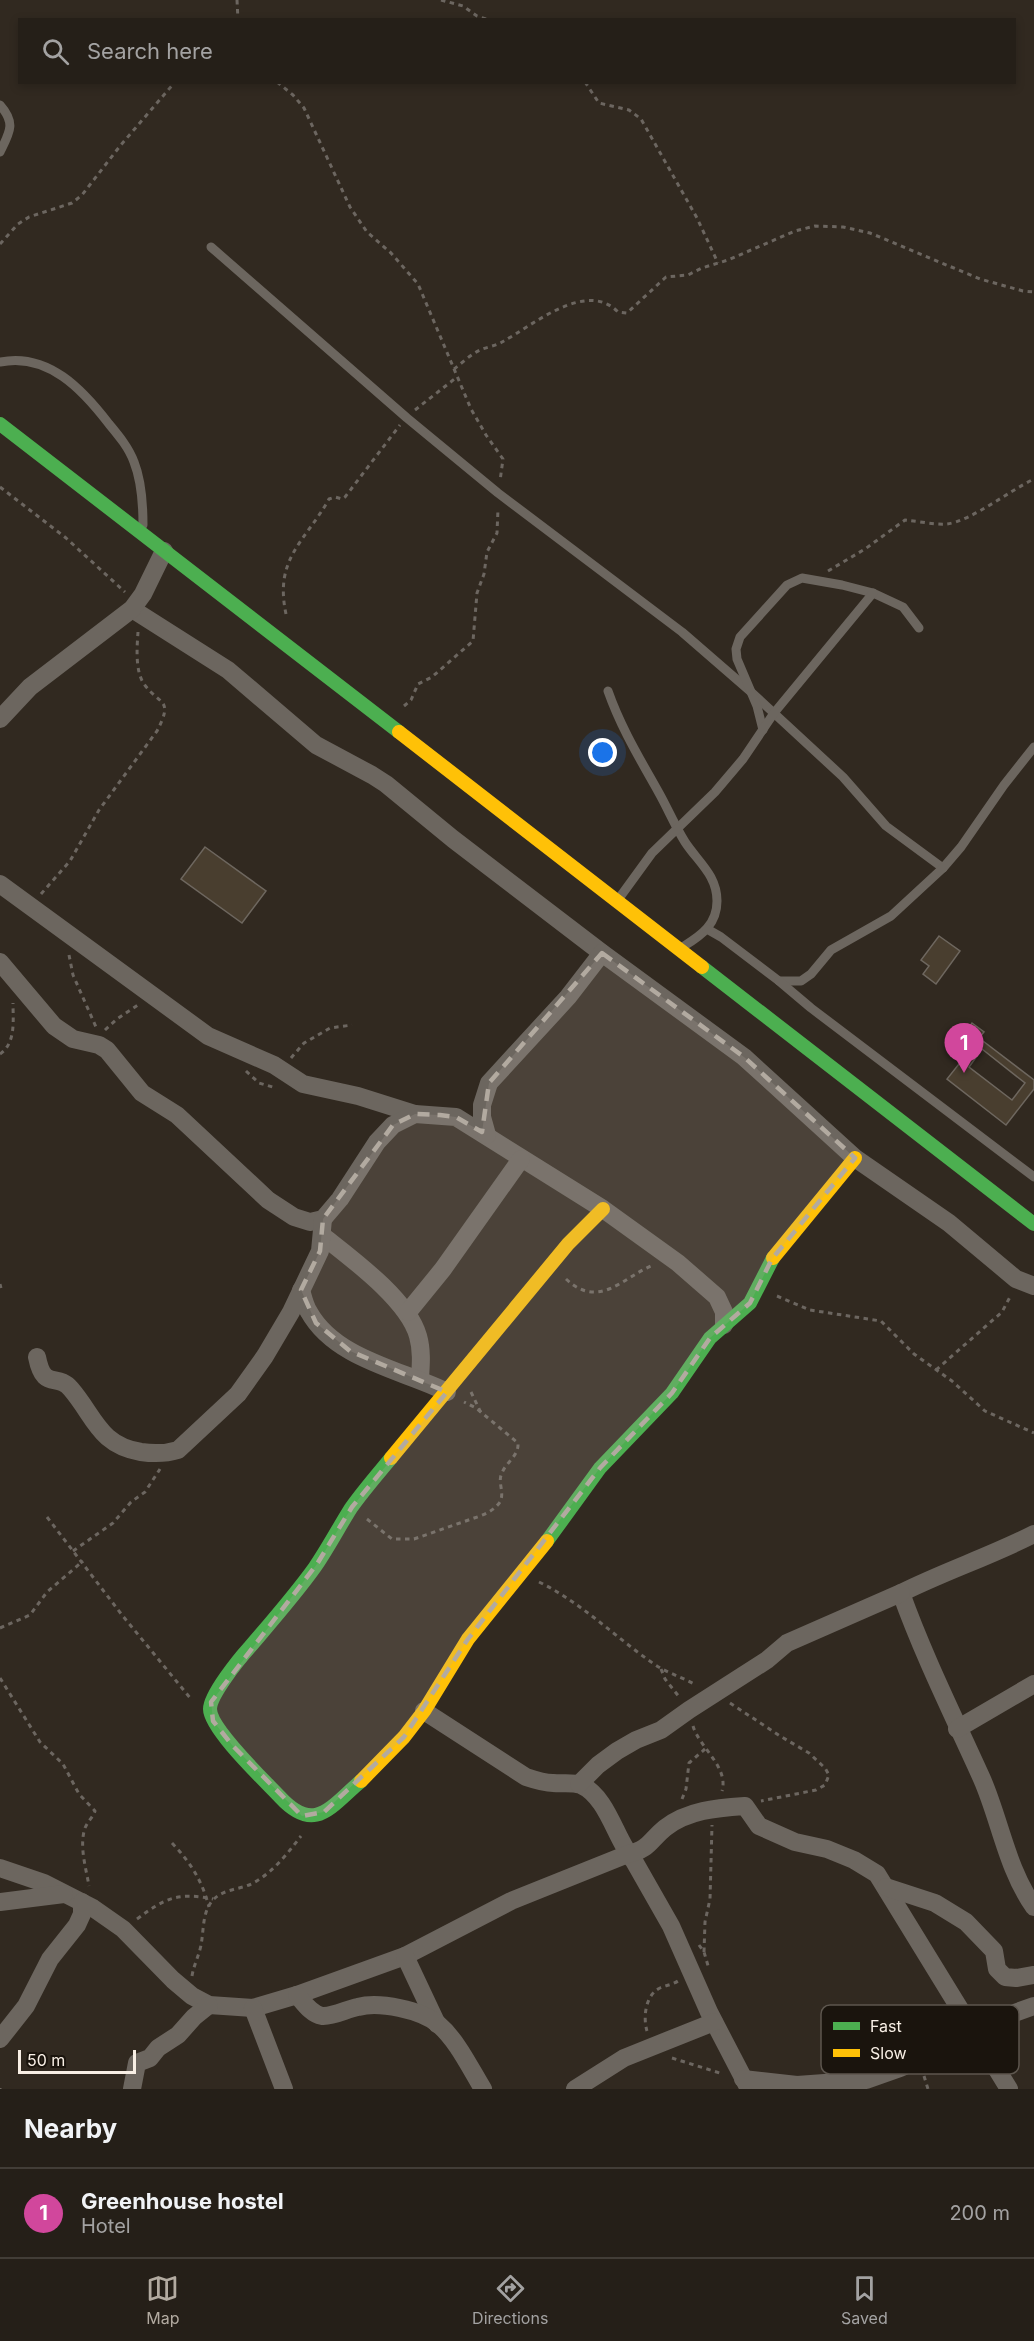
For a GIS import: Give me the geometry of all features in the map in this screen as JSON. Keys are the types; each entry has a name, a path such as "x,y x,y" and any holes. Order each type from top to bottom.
{"main road":[{"path":"0,424 1034,1224"},
{"path":"603,1209 568,1244 352,1507 298,1589 241,1657 211,1702 210,1711 213,1721 232,1745 289,1807 302,1816 314,1817 324,1812 363,1778 404,1737 424,1711 468,1639 606,1460 662,1405 696,1356 724,1325 750,1303 772,1259 855,1158"}],"street":[{"path":"0,719 30,687 136,611 164,552"},
{"path":"136,611 228,670 316,745 386,784 602,953 744,1057 855,1158 949,1223 1016,1279 1034,1286"},
{"path":"0,884 70,938 208,1036 274,1065 303,1084 358,1096 415,1114 456,1117 603,1209 678,1263 717,1298 724,1312 724,1325"},
{"path":"456,1117 568,997 602,953"},
{"path":"0,962 54,1026 74,1040 99,1045 107,1050 142,1093 183,1120 268,1200 294,1217 323,1228 408,1312 420,1344 420,1378"},
{"path":"487,1136 482,1105 489,1083"},
{"path":"37,1357 42,1375 49,1380 69,1386 99,1430 108,1439 122,1447 167,1454 178,1450 238,1394 270,1349 320,1251 323,1228 340,1199 377,1142 393,1125 415,1114"},
{"path":"408,1312 443,1269 521,1159"},
{"path":"301,1290 308,1311 330,1337 357,1355 420,1378 447,1392"},
{"path":"579,1784 598,1765 617,1751 661,1730 767,1660 787,1643 953,1569 997,1553 1034,1534"},
{"path":"901,1593 938,1688 982,1780 1013,1867 1033,1903"},
{"path":"957,1729 1034,1684"},
{"path":"424,1711 526,1777 537,1781 579,1784 588,1789 602,1806 671,1926 714,2022 746,2084 797,2085 866,2080 883,2074"},
{"path":"0,1868 44,1883 80,1901 123,1929 192,1996 209,2005 253,2008 297,1995 405,1956 511,1901 643,1850 665,1828 684,1816 712,1809 745,1806 759,1827 795,1842 827,1849 854,1860 877,1874 957,2005"},
{"path":"886,1887 935,1903 966,1922 994,1951 997,1969 1005,1977 1034,1975"},
{"path":"0,1902 80,1901"},
{"path":"0,2038 16,2021 43,1970 77,1925 82,1914 80,1901"},
{"path":"405,1956 437,2024"},
{"path":"297,1995 320,2016 372,2004 426,2017 448,2035 483,2089"},
{"path":"132,2089 137,2063 150,2058 158,2048 178,2035 194,2017 209,2005"},
{"path":"1019,2011 1034,2006"},
{"path":"253,2008 284,2089"},
{"path":"575,2089 611,2065 714,2022"},
{"path":"1000,2074 1009,2089"}],"lane":[{"path":"0,105 7,113 10,122 10,133 0,152"},
{"path":"211,247 407,418 498,493 682,632 843,777 886,826 943,868"},
{"path":"0,362 26,361 51,369 66,378 99,410 128,449 134,462 143,499 143,535"},
{"path":"763,730 737,659 736,649 740,637 787,585 802,578 873,593 903,607 919,628"},
{"path":"617,901 652,853 715,792 743,759 774,713 873,593"},
{"path":"608,691 633,749 685,842 708,869 715,885 716,912 707,930 680,949"},
{"path":"779,981 801,981 811,974 831,950 891,916 943,868 961,847 1004,785 1034,747"},
{"path":"707,930 721,937 1034,1177"}],"path":[{"path":"237,0 238,18"},
{"path":"441,0 463,6 483,18"},
{"path":"0,244 18,224 29,217 72,203 82,195 173,84"},
{"path":"280,84 294,95 304,108 346,199 358,219 418,285 457,377 486,435 503,459 498,493 497,533 487,552 484,574 477,592 473,641 432,678 418,684 411,700 386,723"},
{"path":"586,84 599,103 629,110 641,119 697,218 718,263"},
{"path":"454,369 479,350 500,344 569,303 592,300 609,304 618,312 627,313 666,277 688,275 795,231 815,226 843,227 870,233 980,279 1017,290 1034,292"},
{"path":"288,622 285,611 284,582 295,547 329,499 345,497 407,418 457,377"},
{"path":"802,578 814,572 821,574 828,571 865,549 904,520 947,524 980,511 1034,479"},
{"path":"0,487 66,538 128,594 136,611 140,675 144,684 164,704 166,710 152,738 99,810 70,861 45,887 32,909"},
{"path":"70,938 68,951 73,975 100,1036 126,1012 154,997"},
{"path":"0,1054 8,1046 13,1029 13,979"},
{"path":"274,1065 281,1059 292,1058 304,1043 330,1028 352,1025"},
{"path":"552,1265 577,1288 588,1292 603,1292 655,1265 678,1263"},
{"path":"936,1370 1002,1312 1007,1305 1016,1279"},
{"path":"760,1286 810,1310 881,1321 914,1354 964,1391 985,1411 1034,1433"},
{"path":"352,1507 386,1535 399,1540 414,1539 480,1516 489,1512 500,1502 502,1497 500,1477 518,1452 518,1443 476,1408 447,1392"},
{"path":"74,1551 103,1531 144,1492 167,1454"},
{"path":"48,1517 185,1693 201,1707 210,1711"},
{"path":"0,1628 30,1615 47,1592 83,1561"},
{"path":"521,1573 567,1597 661,1669 716,1692 740,1710 809,1753 829,1775 825,1785 816,1790 771,1798 745,1806"},
{"path":"661,1669 664,1679 689,1710 695,1734 719,1769 724,1784 712,1809 710,1899 705,1922 704,1952"},
{"path":"0,1678 40,1742 63,1764 79,1794 95,1811 85,1828 80,1901"},
{"path":"679,1801 685,1794 689,1763 705,1749"},
{"path":"208,1907 214,1899 224,1893 254,1883 266,1875 291,1850 314,1817"},
{"path":"172,1843 192,1866 208,1907 201,1947 193,1972 192,1996"},
{"path":"123,1929 155,1906 179,1895 214,1899"},
{"path":"638,2053 649,2038 644,2018 651,1996 659,1988 680,1980 688,1964"},
{"path":"666,2056 746,2084"}],"highlighted area":[{"path":"602,953 744,1057 855,1158 772,1259 750,1303 710,1338 672,1393 600,1468 468,1639 404,1737 324,1812 302,1816 232,1745 213,1721 211,1702 317,1564 352,1507 447,1392 350,1351 316,1323 301,1290 320,1251 323,1219 393,1125 415,1114 440,1115 456,1117 482,1132 489,1083"}],"building":[{"path":"205,847 266,891 242,923 181,879"},
{"path":"939,936 960,951 936,984 923,974 929,966 921,960"},
{"path":"972,1023 984,1032 979,1038 1034,1080 1034,1089 1006,1125 947,1079 978,1040 966,1031","holes":["982,1049 1025,1083 1012,1100 969,1067"]}],"traffic: fast":[{"path":"0,424 399,732"},
{"path":"702,967 1034,1224"},
{"path":"547,1541 600,1468 672,1393 710,1338 750,1303 773,1258"},
{"path":"361,1781 322,1813 303,1814 280,1797 239,1754 219,1729 212,1718 210,1709 226,1677 307,1577 351,1508 391,1458"}],"traffic: slow":[{"path":"399,732 702,967"},
{"path":"773,1258 855,1158"},
{"path":"391,1458 568,1244 603,1209"},
{"path":"361,1781 404,1737 424,1711 468,1639 547,1541"}],"place":[{"name":"Greenhouse hostel","path":"964,1073"}]}
